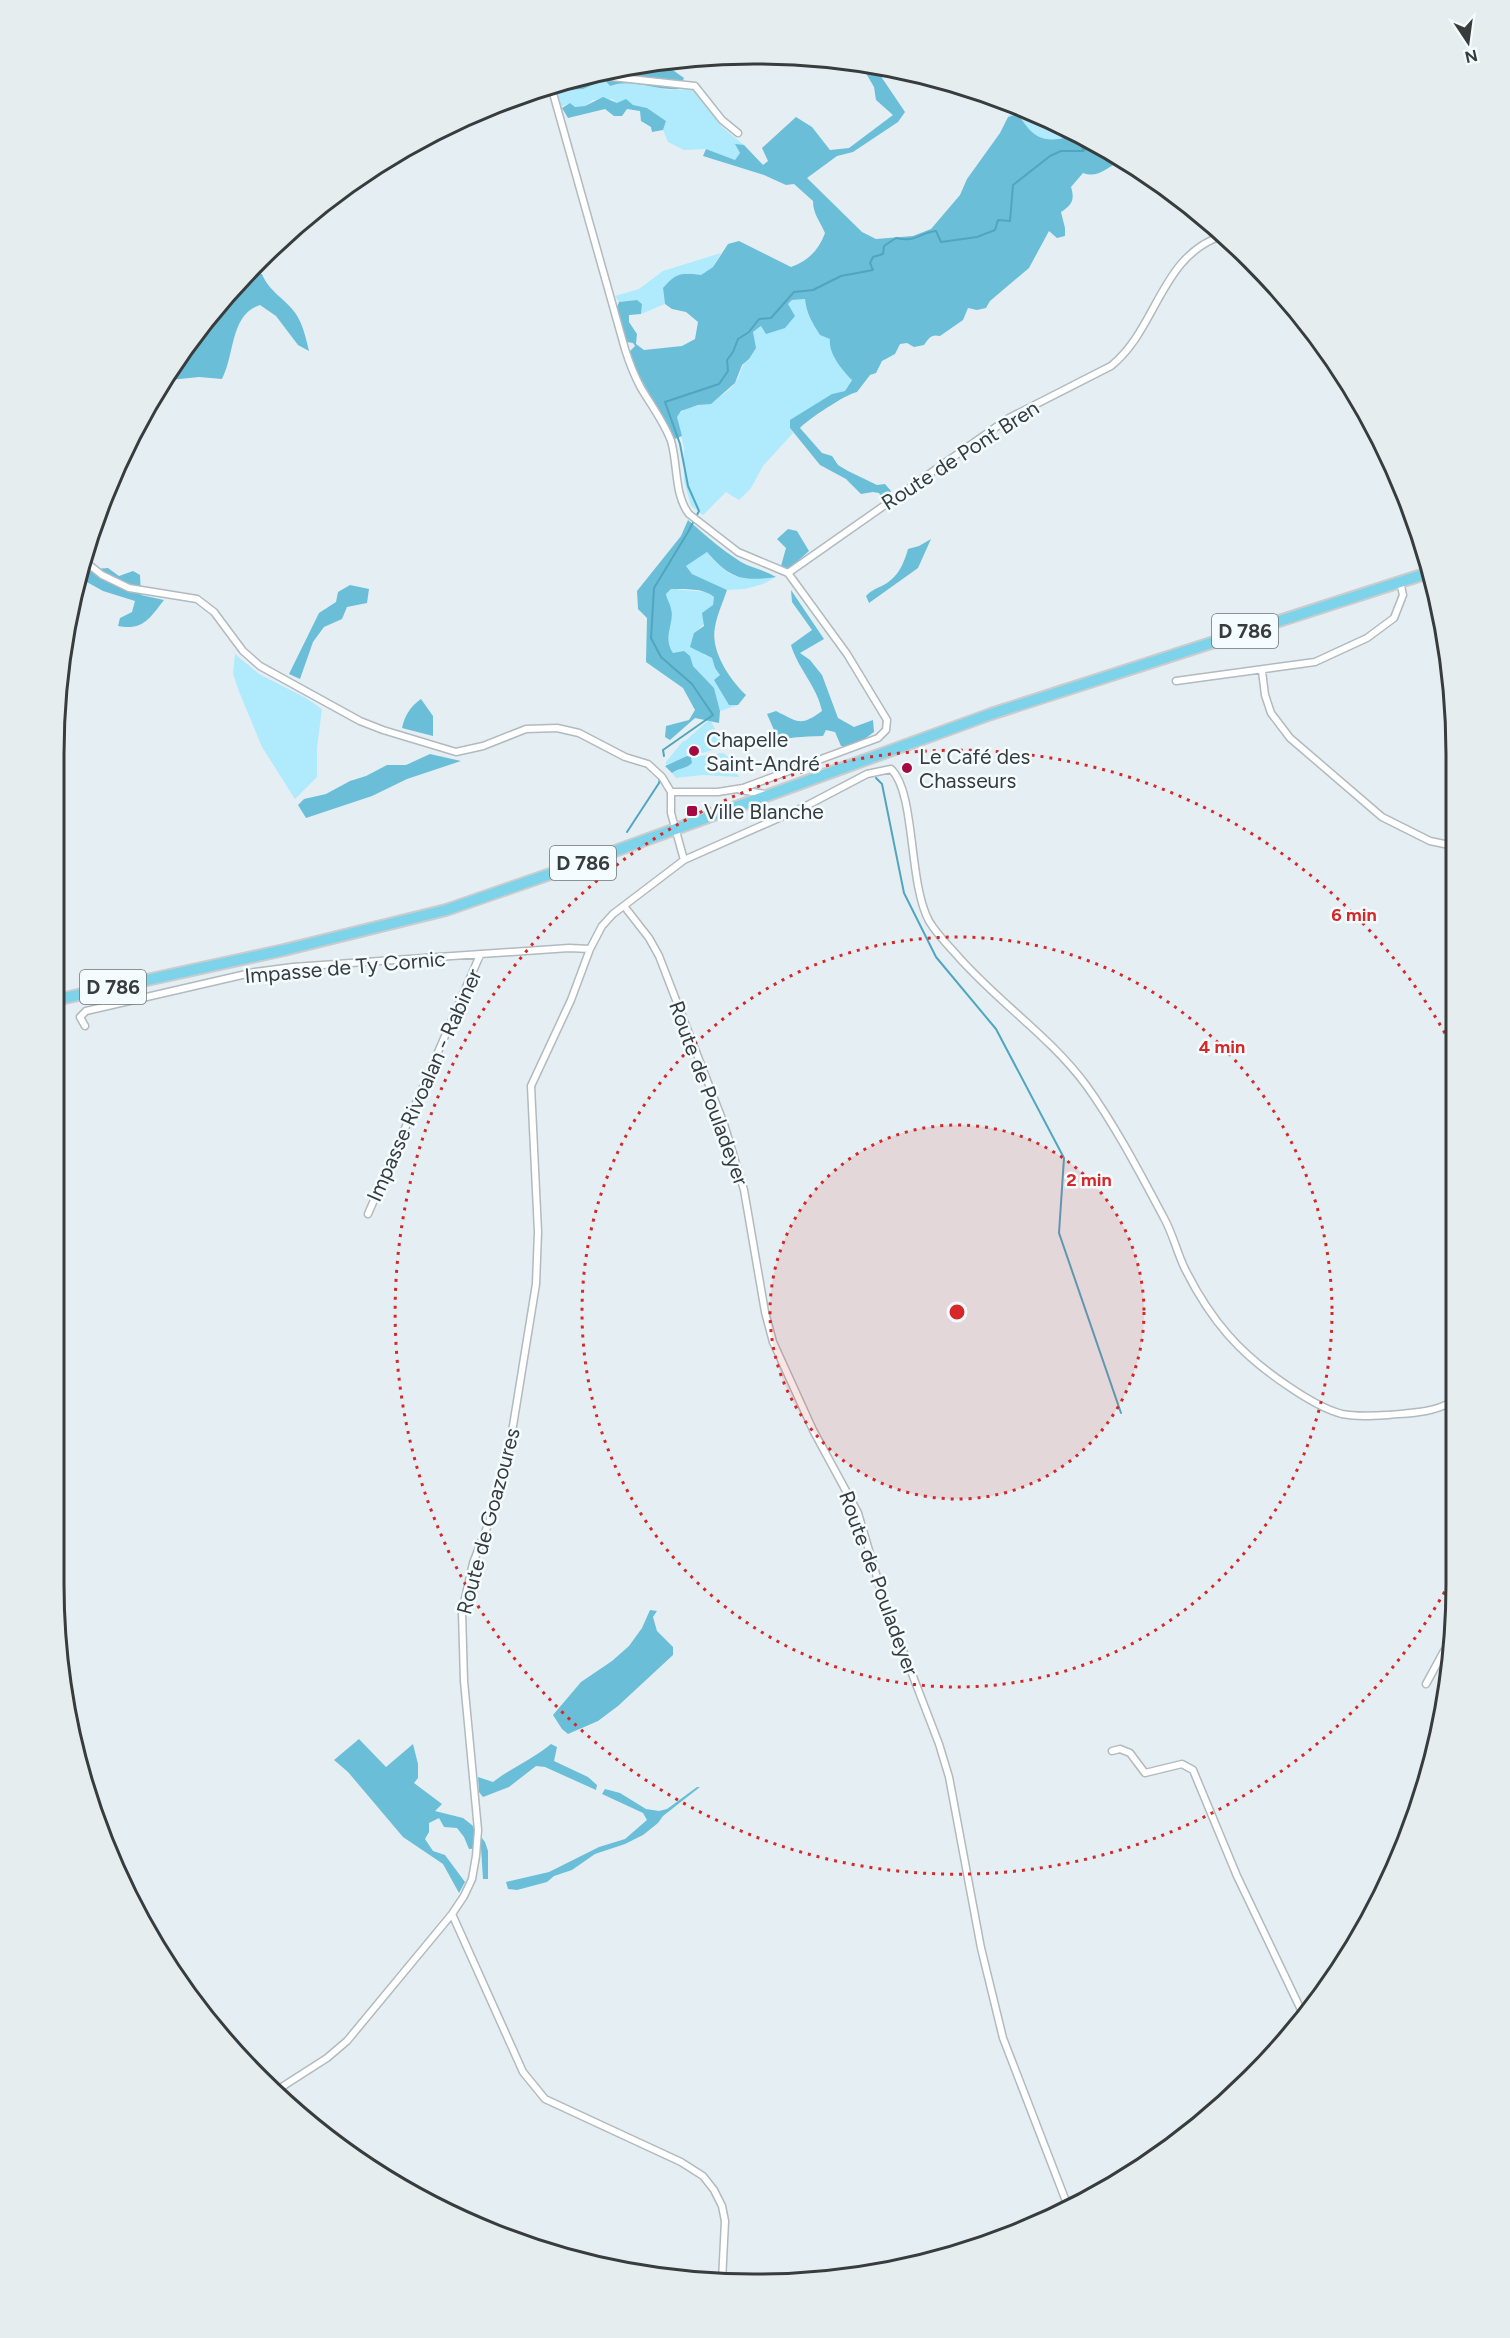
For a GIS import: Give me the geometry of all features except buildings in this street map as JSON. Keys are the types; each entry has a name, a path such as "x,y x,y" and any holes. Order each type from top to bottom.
{"main road":[{"name":"D 786","path":"64,998 284,950 435,913 508,890 991,714 1422,575"}],"street":[{"path":"620,78 695,86 722,120 738,133"},
{"path":"553,95 625,349 636,377 667,431 675,456 685,507 689,514 738,552 788,573 847,654 884,711 887,725 882,734 867,743 735,789 718,792 670,792"},
{"name":"Route de Pont Bren","path":"788,573 1008,418 1111,366 1124,355 1137,338 1179,263 1195,249 1214,240"},
{"path":"91,566 119,585 139,591 174,594 197,599 214,612 243,651 260,666 368,724 456,752 483,746 526,729 544,727 566,729 625,757 651,766 662,777 670,792 671,813 684,860"},
{"path":"1176,681 1315,662 1379,631 1394,618 1402,603 1400,582"},
{"path":"1262,671 1265,695 1271,713 1290,738 1382,817 1430,840 1446,844"},
{"name":"Route de Goazoures","path":"283,2086 327,2058 347,2041 452,1914 472,1879 478,1830 464,1681 462,1612 473,1563 506,1469 537,1276 538,1232 531,1086 571,1000 590,949 606,920 684,860 806,806 867,774 891,769 901,786 908,815 919,896 929,921 974,974 1062,1056 1085,1084 1104,1111 1166,1220 1184,1268 1208,1310 1224,1332 1251,1360 1268,1372 1303,1396 1339,1413 1360,1416 1413,1413 1438,1409 1446,1405"},
{"path":"735,789 769,795"},
{"name":"Route de Pouladeyer","path":"624,906 659,956 724,1124 747,1200 765,1312 773,1342 813,1430 858,1513 884,1601 939,1744 951,1788 981,1948 1003,2038 1065,2199"},
{"name":"Impasse de Ty Cornic","path":"85,1026 80,1017 86,1011 255,972 293,967 569,948 590,949"},
{"name":"Impasse Rivoalan - Rabiner","path":"368,1214 480,955"},
{"path":"1426,1684 1442,1655"},
{"path":"1112,1751 1120,1749 1130,1754 1145,1773 1182,1764 1193,1770 1233,1868 1300,2007"},
{"path":"452,1914 523,2072 545,2099 681,2162 703,2176 714,2190 722,2206 725,2221 722,2273"}],"shaded area":[{"path":"672,69 684,78 679,89 628,83 610,86 606,81 665,70"},
{"path":"866,74 881,76 905,112 898,122 853,152 837,156 807,178 862,232 876,239 913,236 931,229 960,195 967,179 1000,133 1008,117 1014,115 1021,118 1033,133 1044,139 1064,138 1113,165 1096,174 1083,173 1071,187 1072,202 1061,212 1065,236 1057,238 1049,231 1029,268 990,301 986,308 977,310 968,308 963,320 940,336 930,337 924,345 914,347 907,343 900,344 895,354 882,361 876,373 870,375 857,392 844,397 800,428 822,453 832,456 838,465 877,485 885,484 891,491 888,496 882,498 879,493 861,494 846,479 820,465 790,428 790,420 832,394 845,391 852,380 833,355 830,339 820,335 815,327 808,314 805,299 792,300 788,304 795,316 785,328 766,334 761,326 753,332 756,348 742,365 735,383 711,404 698,405 681,411 677,417 682,436 675,439 637,372 630,351 635,346 627,342 617,307 619,302 637,300 642,304 641,314 629,315 629,322 637,334 636,344 644,350 682,346 695,339 698,322 686,312 672,309 665,304 663,288 672,279 684,274 701,275 713,267 728,244 739,241 791,267 803,262 820,245 825,233 815,214 813,201 794,184 786,185 764,175 703,156 706,149 735,160 740,153 735,144 744,145 763,165 768,161 762,148 796,117 812,127 830,150 849,148 893,115 876,100 874,87"},
{"path":"607,81 610,86 630,83 667,90 693,89 722,127 744,145 736,145 740,153 735,160 706,149 684,150 668,142 663,130 666,121 647,108 617,103 612,99 593,100 585,106 575,107 570,103 560,107 556,94 583,89"},
{"path":"597,83 583,89 570,90"},
{"path":"603,97 617,103 626,99 633,105 647,108 666,121 663,130 652,132 651,127 641,121 640,111 627,109 622,116 614,116 605,109 568,118 562,108 570,103 575,107 585,106"},
{"path":"1021,118 1064,138 1044,139 1028,128"},
{"path":"721,253 713,267 701,275 687,273 663,288 665,304 641,314 642,304 637,300 619,302 615,296 639,289 663,271"},
{"path":"262,274 269,286 298,318 309,351 298,345 276,316 260,305 250,310 238,326 222,379 199,377 176,379 207,335 236,300"},
{"path":"805,299 806,309 812,322 820,335 831,338 844,372 852,379 845,391 832,394 790,428 793,433 763,466 751,488 739,500 726,492 703,515 691,506 684,480 684,448 677,417 690,407 713,401 730,389 743,365 749,359 753,332 762,326 785,328 789,316 788,304 792,300"},
{"path":"688,520 741,562 776,577 754,579 737,576 722,568 707,552 686,566 692,574 727,590 717,618 714,636 718,655 734,681 746,695 738,705 729,705 714,680 720,675 712,658 690,647 694,633 704,626 702,613 713,605 714,597 694,590 671,589 666,594 672,614 670,647 673,653 684,651 690,656 693,666 714,688 720,711 719,723 695,718 670,740 665,737 666,726 689,720 695,710 683,688 646,662 647,618 638,609 637,591 681,536"},
{"path":"788,529 797,531 809,551 789,569 781,566 786,548 777,539"},
{"path":"931,539 918,568 869,603 866,596 895,576 903,564 908,549"},
{"path":"707,552 723,569 737,576 776,577 763,584 745,589 727,590 692,574 686,566"},
{"path":"108,568 119,576 133,571 140,575 141,595 164,600 140,625 118,626 120,618 132,612 135,601 103,591 87,582 90,569"},
{"path":"350,585 369,589 367,603 347,607 342,619 324,627 313,642 300,679 289,674 319,613 336,602 338,592"},
{"path":"671,589 707,592 714,597 708,618 694,633 704,655 712,658 715,668 721,675 729,705 738,705 720,711 714,688 693,666 673,653 669,647 668,629 671,621 666,594"},
{"path":"791,590 824,639 800,653 810,660 822,675 838,718 854,727 873,720 874,732 855,744 841,746 835,732 826,730 823,736 787,738 766,745 759,741 774,730 767,714 776,711 794,720 804,721 822,711 820,702 791,645 812,630 792,602"},
{"path":"235,654 259,674 306,698 322,709 317,748 317,777 295,799 262,747 240,694 233,674"},
{"path":"421,699 433,716 433,736 402,728 408,712"},
{"path":"710,719 724,747 702,753 699,746 686,749 687,756 666,765 683,741"},
{"path":"723,753 731,759 739,777 702,775 676,778 672,773 692,763 691,757"},
{"path":"430,754 461,761 407,779 372,796 306,818 298,805 304,799 326,794 387,765 406,765"},
{"path":"687,756 691,757 692,763 672,773 665,766"},
{"path":"650,1610 657,1611 653,1617 657,1631 673,1647 673,1655 618,1706 598,1721 568,1734 553,1715 581,1682 629,1646 642,1628"},
{"path":"359,1739 386,1767 413,1744 418,1764 418,1778 414,1783 442,1804 435,1811 463,1818 472,1825 485,1842 488,1851 488,1879 483,1879 481,1848 469,1849 457,1828 444,1827 439,1818 429,1823 429,1832 425,1839 433,1851 445,1855 465,1882 459,1893 443,1864 403,1837 348,1772 334,1760"},
{"path":"551,1744 557,1747 554,1761 588,1777 597,1785 596,1790 545,1767 536,1766 509,1787 483,1797 479,1792 478,1777 493,1782"},
{"path":"700,1787 643,1835 595,1854 572,1870 554,1876 547,1882 517,1890 508,1889 506,1882 549,1872 599,1847 625,1839 647,1820 643,1813 602,1794 605,1789 620,1793 646,1809 659,1811 667,1809"}],"waterway":[{"path":"664,756 663,750 713,715 692,684 661,657 651,638 654,588 699,511 688,486 680,444 665,402 719,384 728,371 727,360 738,339 749,332 759,319 771,318 794,292 813,290 841,276 873,270 870,263 873,257 883,254 884,246 896,238 913,239 936,231 941,242 977,237 995,230 998,220 1010,221 1013,185 1050,156 1061,151 1085,149"},
{"path":"627,832 660,778"},
{"path":"876,778 882,784 904,893 936,957 996,1029 1064,1158 1059,1233 1121,1413"}],"place":[{"name":"Chapelle Saint-André","path":"694,751"},
{"name":"Le Café des Chasseurs","path":"907,768"},
{"name":"Ville Blanche","path":"692,811"}]}
